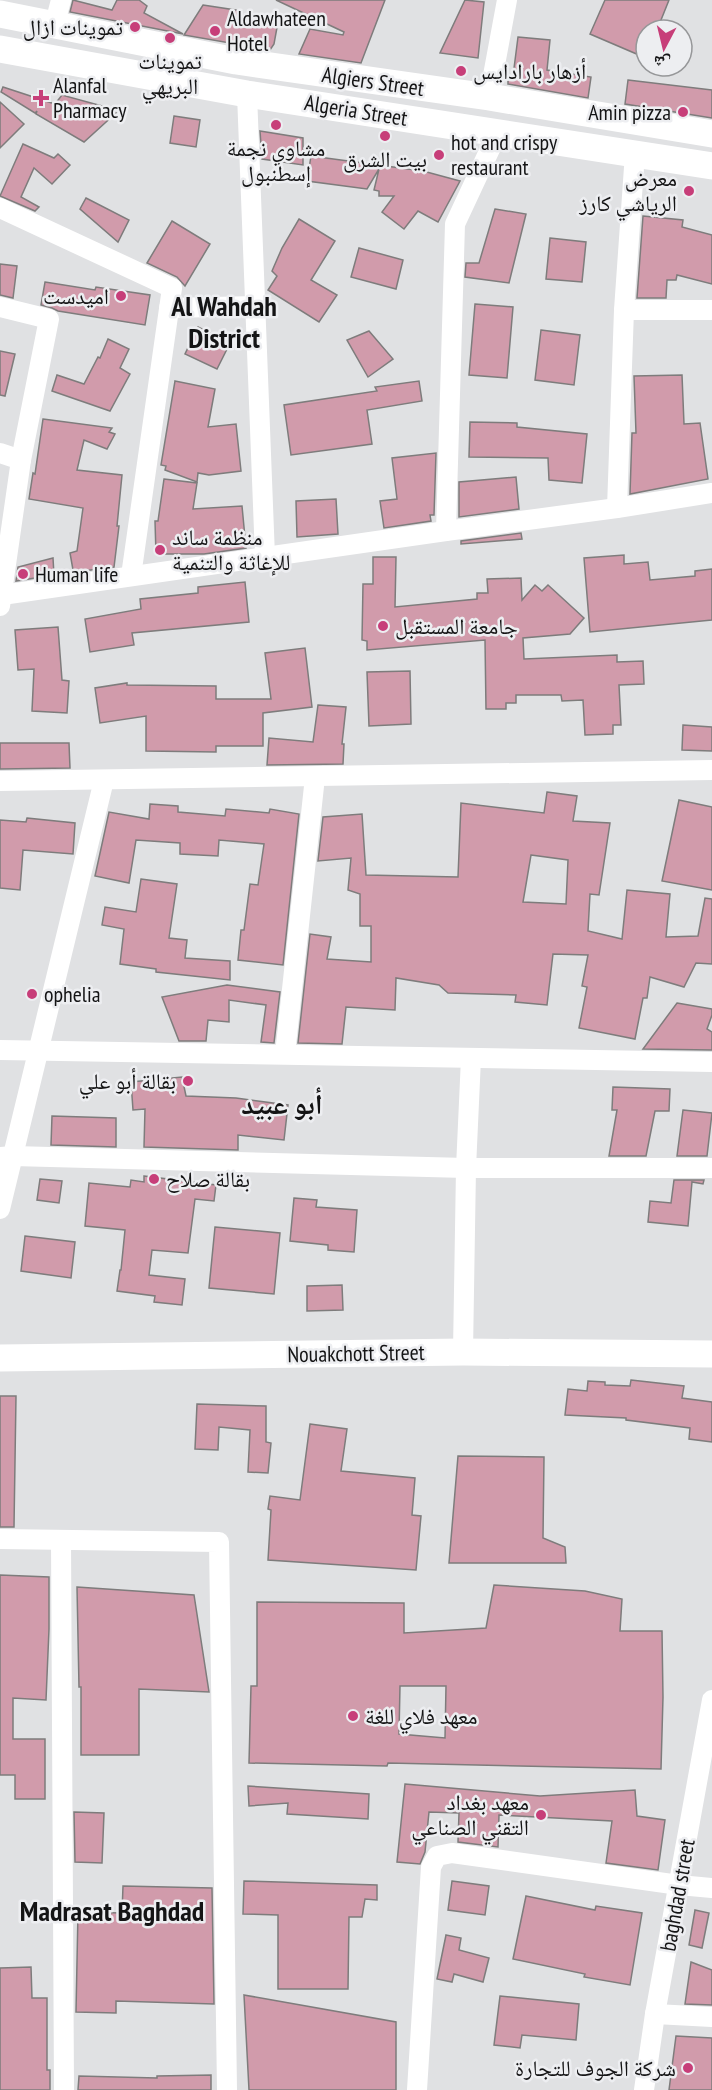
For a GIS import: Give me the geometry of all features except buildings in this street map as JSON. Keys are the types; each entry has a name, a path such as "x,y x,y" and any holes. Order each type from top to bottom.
{"main road":[{"name":"Algiers Street","path":"0,14 58,12 236,61 489,97 712,134"},
{"name":"Algeria Street","path":"0,49 247,94 712,166"},
{"path":"236,61 247,94"},
{"name":"Nouakchott Street","path":"0,1358 463,1352 712,1354"}],"street":[{"path":"489,97 507,0"},
{"path":"247,94 265,557"},
{"path":"446,531 455,224 498,132"},
{"path":"616,508 624,310 635,153"},
{"path":"0,208 172,288 131,576"},
{"path":"169,308 256,306"},
{"path":"0,307 49,319 21,460 1,600 131,576 616,508 712,492"},
{"path":"624,310 712,310"},
{"path":"0,453 21,460"},
{"path":"0,781 712,770"},
{"path":"285,1054 315,777"},
{"path":"0,1209 7,1156 39,1051 104,780"},
{"path":"0,1050 712,1062"},
{"path":"463,1352 466,1168 471,1058"},
{"path":"7,1156 466,1168 712,1168"},
{"path":"0,1539 219,1542 227,2090"},
{"path":"61,1540 64,2090"},
{"name":"baghdad street","path":"644,2090 655,2014 712,1700"},
{"path":"417,2090 431,1867 437,1856 452,1853 679,1886 712,1888"},
{"path":"655,2014 712,2018"}],"place":[{"name":"تموينات ازال","path":"135,27"},
{"name":"Aldawhateen Hotel","path":"215,31"},
{"name":"تموينات البريهي","path":"170,38"},
{"name":"أزهار بارادايس","path":"461,71"},
{"name":"Alanfal Pharmacy","path":"41,98"},
{"name":"Amin pizza","path":"683,112"},
{"name":"مشاوي نجمة إسطنبول","path":"276,125"},
{"name":"بيت الشرق","path":"385,136"},
{"name":"hot and crispy restaurant","path":"439,155"},
{"name":"معرض الرياشي كارز","path":"689,191"},
{"name":"اميدست","path":"121,296"},
{"name":"منظمة ساند للإغاثة والتنمية","path":"160,550"},
{"name":"Human life","path":"23,574"},
{"name":"جامعة المستقبل","path":"383,626"},
{"name":"ophelia","path":"32,994"},
{"name":"بقالة أبو علي","path":"188,1081"},
{"name":"بقالة صلاح","path":"154,1179"},
{"name":"معهد فلاي للغة","path":"353,1716"},
{"name":"معهد بغداد التقني الصناعي","path":"541,1815"},
{"name":"شركة الجوف للتجارة","path":"688,2068"}],"district":[{"name":"Al Wahdah District","path":"224,322"},
{"name":"أبو عبيد","path":"282,1104"},
{"name":"Madrasat Baghdad","path":"112,1911"}]}
